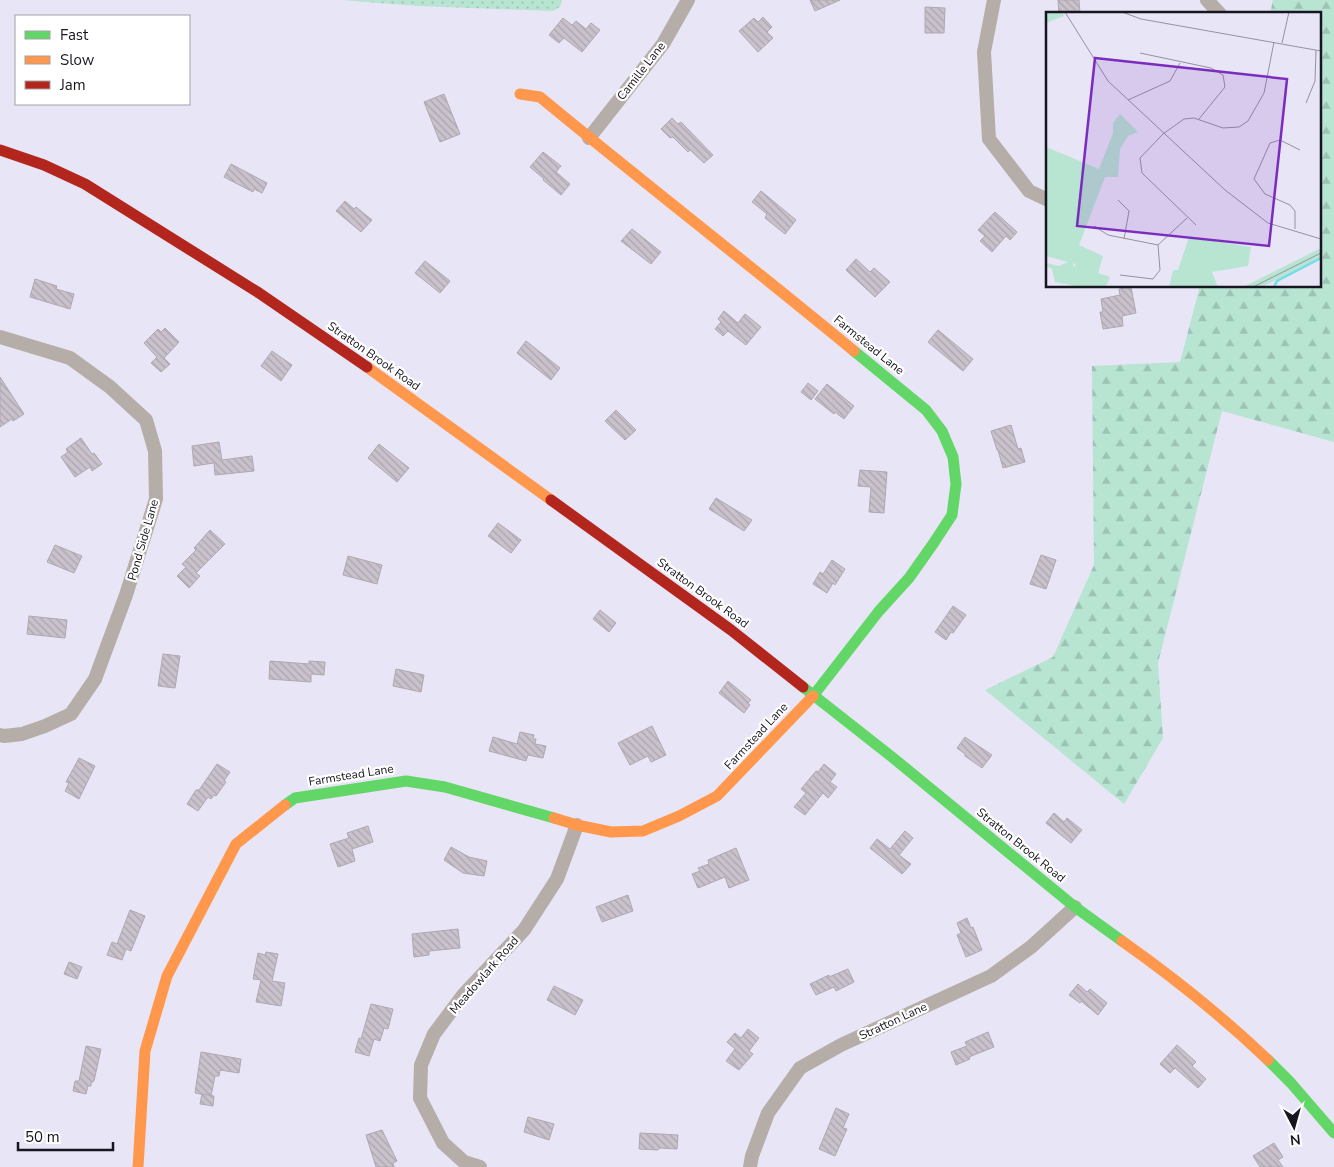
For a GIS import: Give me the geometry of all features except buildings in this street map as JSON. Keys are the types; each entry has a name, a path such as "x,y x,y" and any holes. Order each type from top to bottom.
{"street":[{"name":"Camille Lane","path":"589,138 663,44 688,0"},
{"path":"994,0 984,52 989,139 1028,191 1046,199"},
{"path":"1207,0 1218,12"},
{"name":"Farmstead Lane","path":"138,1167 145,1052 167,976 236,844 295,798 406,781 445,787 577,825 611,832 642,831 679,816 718,796 814,695 879,611 909,578 952,515 956,484 953,457 942,431 926,410 540,97 520,94"},
{"name":"Stratton Brook Road","path":"0,150 53,168 85,184 259,293 347,352 715,618 892,757 1075,907 1143,956 1229,1024 1291,1084 1334,1134"},
{"name":"Pond Side Lane","path":"0,336 70,358 110,387 146,420 155,451 156,499 126,595 95,679 71,714 22,734 0,735"},
{"name":"Meadowlark Road","path":"480,1167 464,1162 442,1143 420,1098 421,1065 434,1034 464,994 524,930 557,879 577,825"},
{"name":"Stratton Lane","path":"750,1167 752,1156 768,1113 800,1068 841,1045 991,976 1031,947 1075,907"}],"green space":[{"path":"342,0 562,0 560,7 553,11 418,6"},
{"path":"1273,0 1334,0 1334,442 1222,411 1158,663 1163,738 1124,804 985,690 1053,657 1094,565 1092,366 1180,362 1199,288 1322,288 1322,12 1270,12"}],"traffic: fast":[{"path":"813,696 879,611 909,578 933,544 952,515 956,484 953,457 942,431 926,410 854,351"},
{"path":"803,687 892,757 1075,907 1122,941"},
{"path":"285,805 295,798 406,781 445,787 554,818"},
{"path":"1268,1060 1291,1083 1334,1133"}],"traffic: slow":[{"path":"520,94 540,97 854,351"},
{"path":"367,367 551,500"},
{"path":"554,818 611,832 643,831 679,816 717,796 813,696"},
{"path":"138,1167 145,1051 167,976 236,844 285,805"},
{"path":"1122,941 1197,998 1268,1060"}],"traffic: jam":[{"path":"0,150 44,165 85,184 259,293 367,367"},
{"path":"551,500 731,630 803,687"}]}
